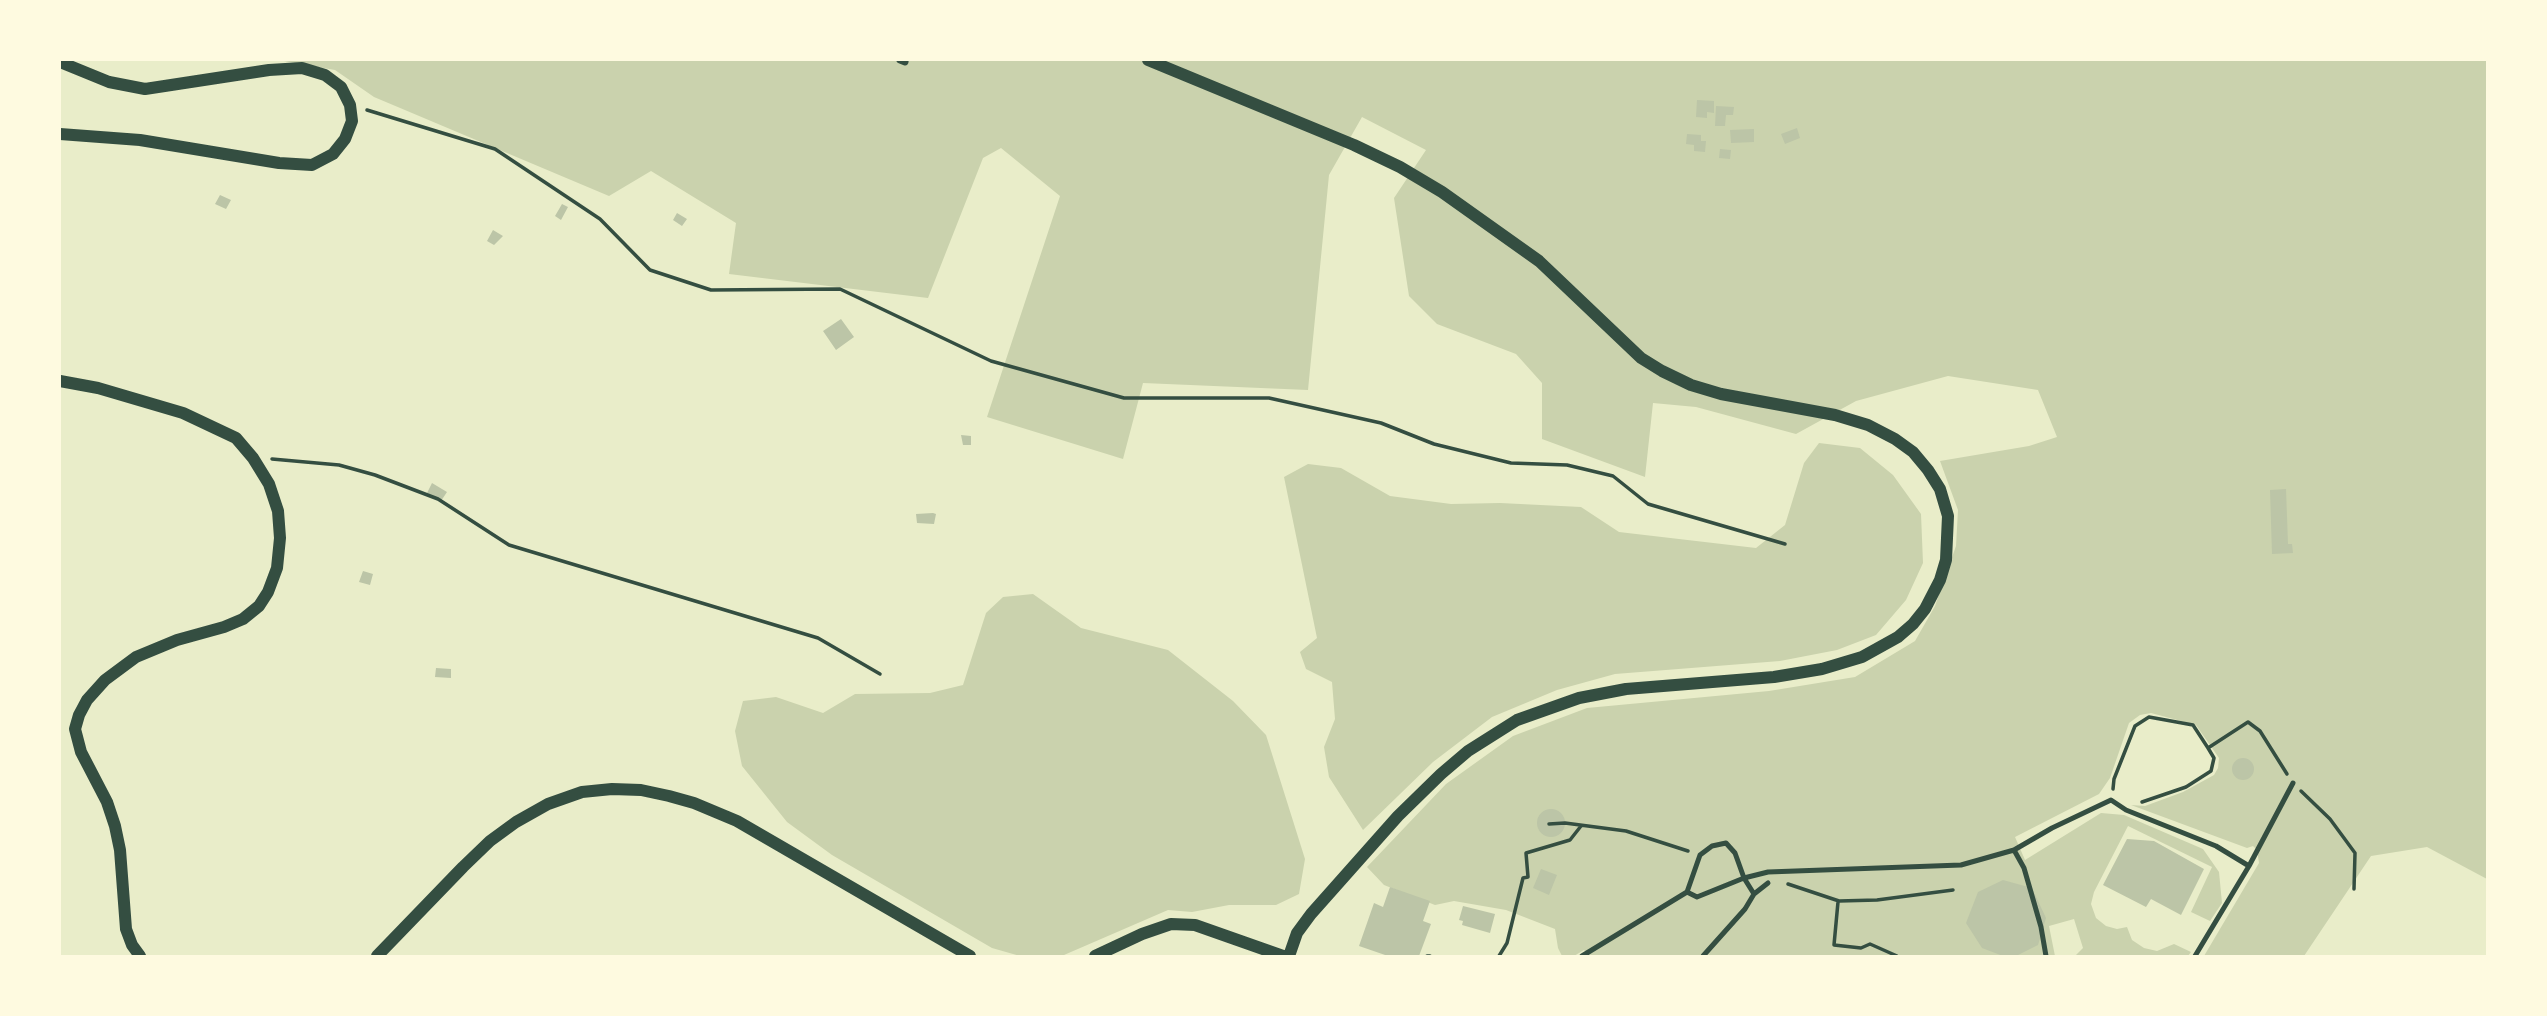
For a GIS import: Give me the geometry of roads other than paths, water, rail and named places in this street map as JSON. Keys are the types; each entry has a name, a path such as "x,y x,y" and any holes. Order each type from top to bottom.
{"street":[{"path":"1148,60 1354,145 1400,167 1442,192 1539,261 1641,358 1662,371 1721,394 1846,418 1868,425 1895,439 1913,452 1928,470 1940,489 1948,516 1946,560 1933,594 1913,624 1878,649 1822,669 1774,677 1626,688 1579,698 1549,707 1494,732 1441,774 1398,816 1311,914 1297,933 1289,957"},
{"path":"60,62 109,82 145,89 269,70 302,68 325,75 341,88 350,105 352,121 345,139 333,154 312,165 279,163 140,140 60,134"},
{"path":"60,380 98,388 193,417 236,438 253,458 272,493 278,511 280,538 277,568 268,592 259,606 243,619 224,627 177,640 136,657 105,680 87,700 75,729 81,752 107,802 115,826 120,850 126,929 140,957"},
{"path":"377,957 463,867 490,841 516,822 548,804 582,792 612,789 641,790 669,796 737,821 970,957"},
{"path":"1095,957 1171,924 1195,925 1283,957"}],"lane":[{"path":"2195,957 2249,866 2293,783"},
{"path":"1687,892 1697,897 1744,878 1768,872 1961,865 2014,850 2052,828 2111,800 2126,810 2216,846 2249,866"},
{"path":"1582,957 1687,892 1700,855 1712,846 1726,843 1735,853 1744,878 1754,894"},
{"path":"2014,850 2027,880 2041,927 2046,957"},
{"path":"1703,957 1745,909 1754,894 1768,883"}]}
